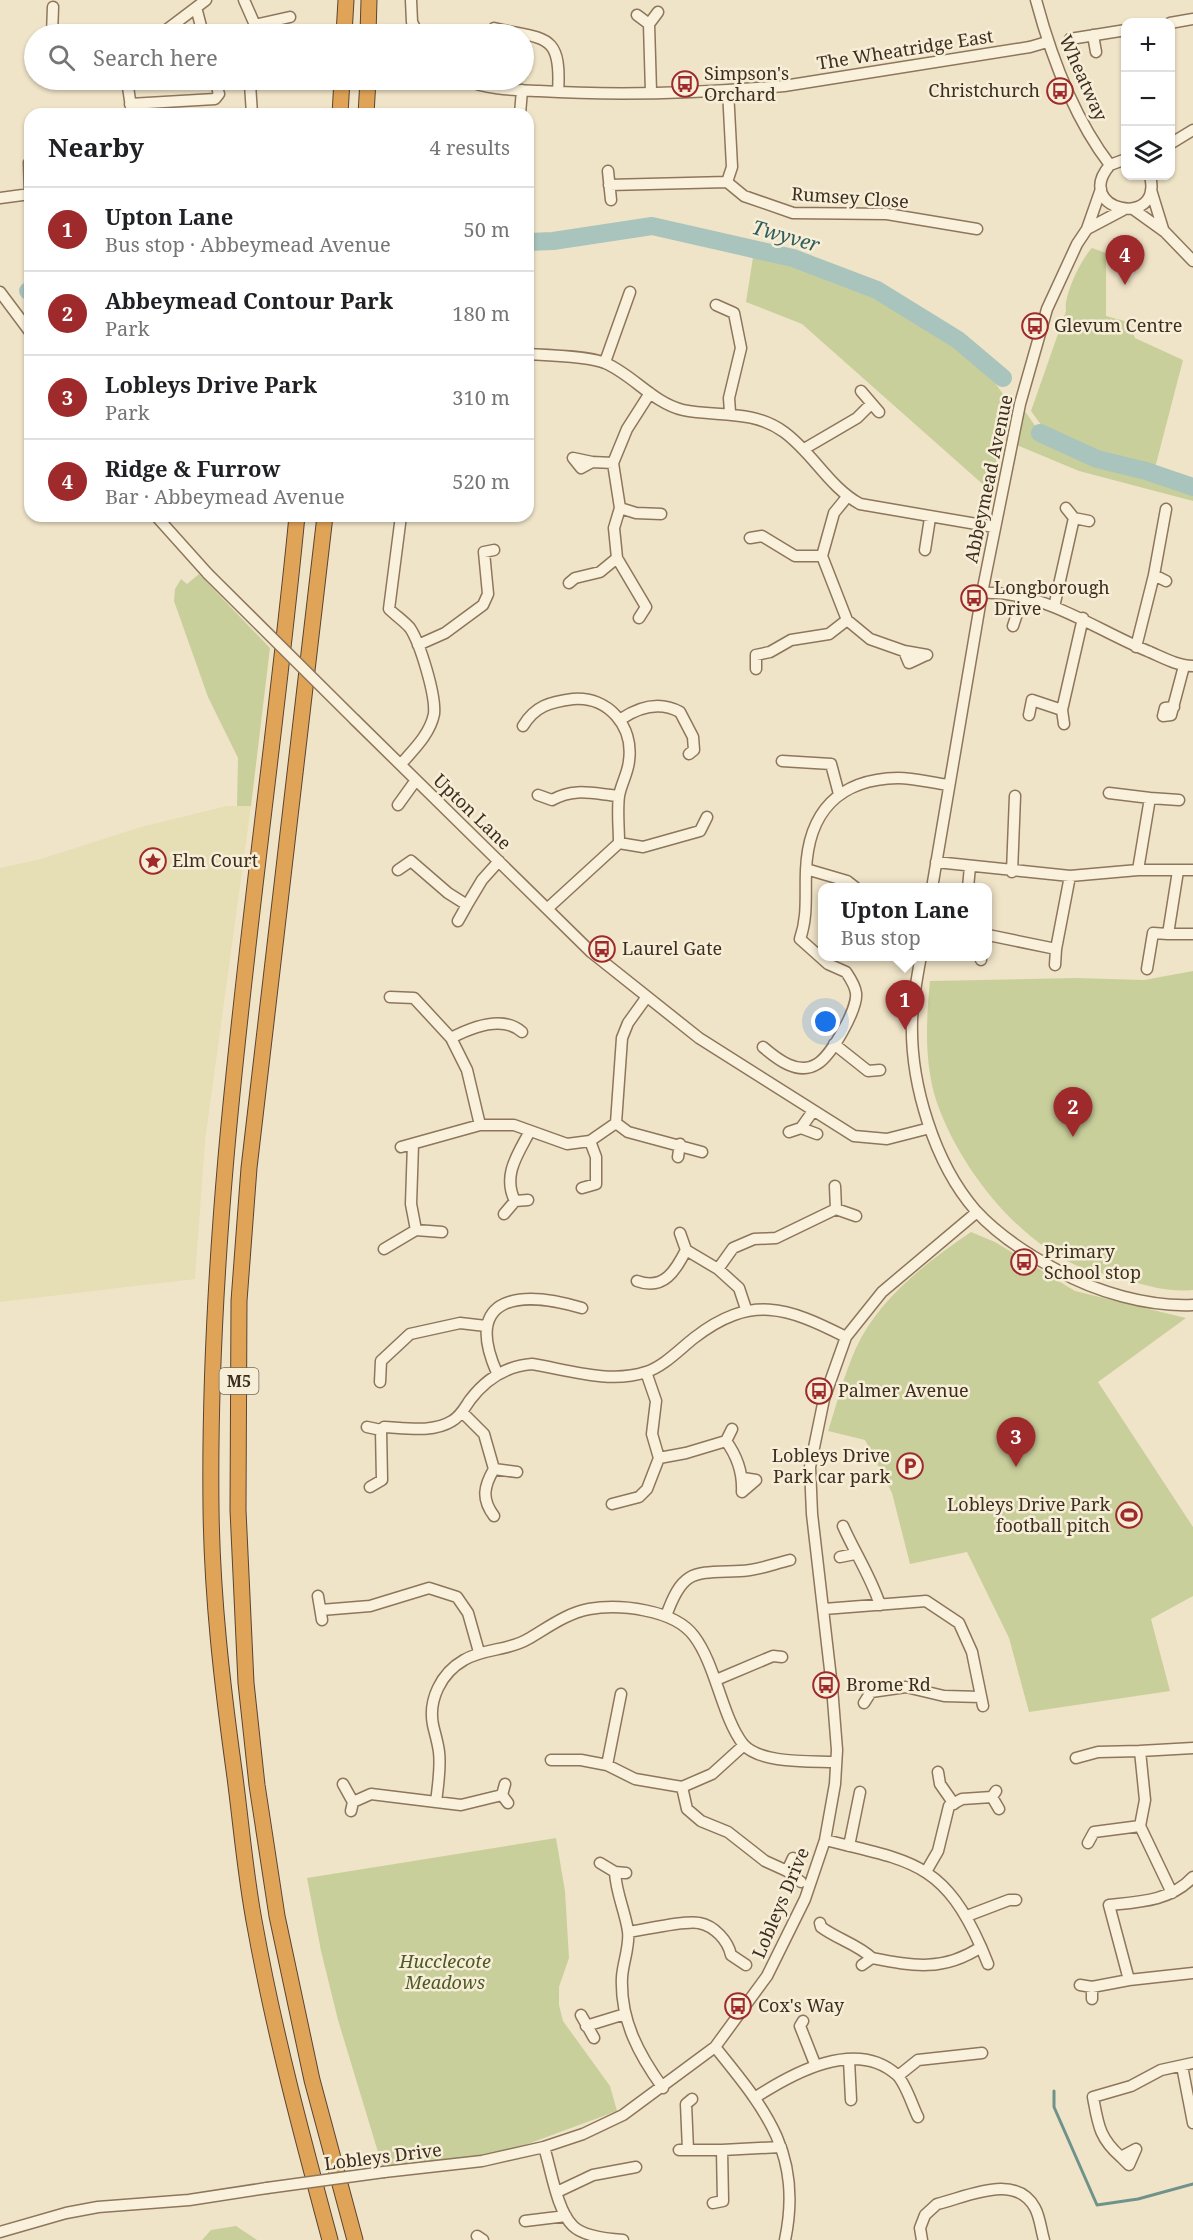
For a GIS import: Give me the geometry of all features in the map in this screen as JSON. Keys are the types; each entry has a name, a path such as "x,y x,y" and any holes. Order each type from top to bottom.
{"highway":[{"path":"345,24 346,0"},
{"path":"369,0 369,24"},
{"path":"340,108 341,90"},
{"path":"366,108 367,90"},
{"name":"M5","path":"296,522 280,685 223,1170 214,1305 211,1511 222,1682 254,1924 290,2093 330,2240"},
{"name":"M5","path":"324,522 249,1168 239,1301 238,1510 246,1683 257,1785 277,1916 312,2080 355,2240"}],"street":[{"path":"174,24 206,0"},
{"path":"244,0 252,24"},
{"path":"411,0 413,24"},
{"name":"Wheatway","path":"1036,0 1047,42 1089,133 1110,165"},
{"path":"52,24 53,7"},
{"path":"197,11 200,24"},
{"path":"651,92 649,24 658,12"},
{"path":"638,15 649,24"},
{"path":"271,24 290,17"},
{"path":"1175,23 1193,23"},
{"path":"1070,39 1121,31"},
{"path":"1093,35 1096,52"},
{"path":"534,36 552,46 560,67 558,92"},
{"name":"The Wheatridge East","path":"522,90 651,92 784,86 1030,47 1047,42"},
{"path":"128,90 131,108"},
{"path":"139,108 215,99 219,94 218,90"},
{"path":"250,90 252,108"},
{"path":"520,108 522,90"},
{"path":"609,185 727,182 732,167 728,90"},
{"path":"1175,141 1193,130"},
{"path":"1110,165 1121,161"},
{"name":"Abbeymead Avenue","path":"933,883 982,592 1020,404 1047,309 1077,244 1087,230 1101,189 1104,172 1110,165"},
{"path":"608,171 610,200"},
{"path":"1152,181 1165,232"},
{"name":"Abbeymead Avenue","path":"1087,230 1144,202 1152,181"},
{"name":"Rumsey Close","path":"727,182 744,196 793,213 887,214 977,229"},
{"path":"1101,189 1109,203 1128,209 1165,232 1193,261"},
{"path":"0,198 24,195"},
{"path":"605,362 622,301 630,291"},
{"path":"0,292 24,324"},
{"path":"716,305 734,313 741,348 729,398 730,412"},
{"path":"534,355 605,362 650,393 682,410 730,412 783,431 804,449 847,497 860,504 930,518 994,527"},
{"path":"804,449 875,408 861,391"},
{"path":"639,618 646,607 617,558 614,528 620,508 613,463 627,429 650,393"},
{"path":"592,462 613,463"},
{"path":"847,497 834,513 822,556 847,620 870,639 904,651 927,655"},
{"path":"620,508 636,513 661,514"},
{"path":"1066,508 1074,518 1089,521"},
{"path":"1136,647 1154,575 1157,530 1166,509"},
{"path":"925,550 930,518"},
{"path":"1054,607 1074,518"},
{"name":"Upton Lane","path":"161,522 204,570 591,952 646,998 713,1048 854,1136 886,1139 930,1128"},
{"path":"400,522 389,609 409,627 418,645 431,691 434,713 424,737 401,764"},
{"path":"750,538 762,536 795,556 822,556"},
{"path":"418,645 445,633 487,608 484,552"},
{"path":"572,577 600,572 617,558"},
{"path":"1154,575 1166,581"},
{"path":"982,592 1054,607 1083,618 1136,647 1188,666 1172,716 1163,716"},
{"path":"1011,621 1023,599"},
{"path":"1064,724 1062,710 1083,618"},
{"path":"756,669 756,655 770,652 791,640 829,634 847,620"},
{"path":"523,726 526,710 586,699 602,704 621,719 630,751 619,796 619,843 548,908"},
{"path":"1029,715 1032,700 1062,710"},
{"path":"621,719 645,707 662,706 680,712 693,737 694,750 689,754"},
{"path":"782,761 831,764 838,794"},
{"path":"818,955 800,939 807,921 806,869 810,841 820,817 838,794 867,782 900,778 949,785"},
{"path":"398,805 416,780"},
{"path":"538,795 553,805 566,792 619,796"},
{"path":"1109,793 1179,800"},
{"path":"1012,872 1015,796"},
{"path":"1138,870 1150,798"},
{"path":"619,843 643,847 703,836 707,817"},
{"path":"408,849 411,861 448,893 467,905"},
{"path":"398,870 411,861"},
{"path":"458,921 482,880 500,861"},
{"path":"936,862 1012,872 1070,876 1138,870 1193,870"},
{"path":"968,883 970,866"},
{"path":"806,869 850,883"},
{"path":"1168,934 1178,871"},
{"path":"1055,964 1070,876"},
{"path":"1147,969 1153,933 1193,934"},
{"path":"992,936 1056,949"},
{"path":"763,1047 788,1065 806,1067 817,1064 834,1044 853,1012 856,994 853,983 846,972 825,961"},
{"path":"920,961 912,1018 913,1049 930,1128 954,1179 977,1212 1039,1261 1077,1281 1105,1291 1167,1304 1193,1305"},
{"path":"414,998 418,986"},
{"path":"390,996 414,998 451,1038 467,1070 480,1125"},
{"path":"616,1123 622,1038 628,1023 646,998"},
{"path":"451,1038 470,1028 508,1023 522,1032"},
{"path":"834,1044 868,1071 880,1070"},
{"path":"801,1128 813,1111"},
{"path":"401,1147 480,1125 514,1125 567,1144 590,1141 616,1123"},
{"path":"616,1123 628,1132 680,1144 702,1152"},
{"path":"789,1131 801,1128 817,1134"},
{"path":"515,1201 509,1190 510,1171 530,1131"},
{"path":"582,1188 595,1188 596,1156 590,1141"},
{"path":"413,1144 411,1204 416,1230"},
{"path":"678,1157 680,1144"},
{"path":"835,1186 836,1209"},
{"path":"504,1214 515,1201 528,1200"},
{"path":"717,1269 733,1248 754,1239 776,1238 836,1209 856,1216"},
{"name":"Lobleys Drive","path":"0,2232 66,2213 98,2207 189,2200 384,2172 482,2161 544,2147 583,2134 623,2115 663,2088 715,2047 760,1985 782,1948 805,1899 825,1840 835,1784 834,1762 837,1750 824,1609 812,1514 810,1467 821,1410 846,1337 882,1292 977,1212"},
{"path":"384,1249 416,1230 442,1232"},
{"path":"680,1233 686,1250 717,1269 739,1288 746,1309"},
{"path":"642,1282 664,1279 675,1272 686,1250"},
{"path":"566,1303 570,1291"},
{"path":"497,1373 489,1356 486,1326 492,1312 506,1301 527,1298 566,1303 582,1308"},
{"path":"367,1427 381,1430 384,1427 434,1428 453,1421 484,1383 497,1373 519,1365 532,1364 612,1377 646,1372 706,1329 746,1309 781,1310 811,1320 846,1337"},
{"path":"382,1377 377,1357 410,1334 460,1323 486,1326"},
{"path":"612,1504 639,1497 647,1489 658,1458 652,1434 656,1401 646,1372"},
{"path":"462,1412 484,1434 494,1469 484,1485 486,1506 494,1516"},
{"path":"726,1441 732,1429"},
{"path":"381,1430 382,1480"},
{"path":"658,1458 686,1453 716,1442 726,1441"},
{"path":"726,1441 735,1453 743,1478 742,1492"},
{"path":"494,1469 517,1473"},
{"path":"370,1487 382,1480 394,1481"},
{"path":"475,1505 486,1506"},
{"path":"843,1526 855,1554 873,1583 880,1605"},
{"path":"840,1557 855,1554"},
{"path":"666,1616 675,1591 689,1576 790,1560"},
{"path":"318,1596 321,1615 370,1606 429,1588 457,1598 468,1613 479,1652"},
{"path":"824,1609 926,1601 959,1623 972,1652 982,1702 906,1687 871,1692 864,1703"},
{"path":"436,1802 439,1751 431,1712 434,1696 444,1676 462,1661 479,1652 505,1648 527,1640 545,1627 587,1609 634,1609 666,1616 694,1635 744,1745 774,1760 834,1762"},
{"path":"716,1680 773,1656 782,1657"},
{"path":"607,1765 623,1701"},
{"path":"551,1760 581,1760 607,1765 635,1779 682,1787 712,1774 744,1745"},
{"path":"1076,1758 1096,1748 1140,1751 1193,1749"},
{"path":"1140,1751 1145,1800 1140,1826 1172,1893"},
{"path":"938,1772 940,1784 954,1804"},
{"path":"343,1784 352,1807 371,1794 461,1804 505,1794"},
{"path":"682,1787 687,1809 701,1821 728,1832 765,1861 787,1871 801,1882"},
{"path":"849,1846 860,1792"},
{"path":"927,1870 938,1851 949,1806 962,1799 994,1794 999,1809"},
{"path":"1088,1843 1094,1832 1140,1826"},
{"path":"825,1840 897,1858 927,1870 952,1894 967,1916 988,1964"},
{"path":"787,1871 793,1858"},
{"path":"600,1863 620,1872 615,1890 628,1932 622,1978 625,2014 635,2046 663,2088"},
{"path":"1129,1980 1109,1905 1147,1902 1172,1893 1193,1877"},
{"path":"967,1916 1009,1900 1016,1900"},
{"path":"628,1932 699,1923 720,1934 729,1945 726,1957 746,1965"},
{"path":"820,1923 821,1927 830,1934 862,1949 872,1958 918,1967 953,1962 981,1947"},
{"path":"862,1965 872,1958"},
{"path":"1080,1985 1092,1987 1129,1980 1193,1973"},
{"path":"1092,1987 1092,1999"},
{"path":"586,2026 625,2014"},
{"path":"581,2015 594,2038"},
{"path":"797,2023 815,2064"},
{"path":"715,2047 756,2097 774,2127 782,2147 790,2202 785,2240"},
{"path":"898,2076 918,2060 982,2053"},
{"path":"756,2097 786,2077 815,2064 849,2060 877,2063 898,2076 918,2116"},
{"path":"849,2060 850,2100"},
{"path":"1136,2149 1121,2157 1106,2144 1097,2119 1093,2097 1131,2086 1161,2070 1187,2064 1193,2123"},
{"path":"692,2099 686,2104 684,2150 782,2147"},
{"path":"544,2147 566,2216 580,2231 623,2240"},
{"path":"722,2150 722,2202"},
{"path":"558,2192 593,2175 636,2167"},
{"path":"922,2240 920,2228 930,2208 1008,2187 1024,2193 1036,2209 1044,2240"},
{"path":"525,2221 566,2216"}],"shaded area":[{"path":"227,806 251,806 205,1141 195,1279 0,1302 0,868 41,859 141,827"}],"green space":[{"path":"1092,248 1106,253 1106,316 1128,322 1135,338 1183,360 1155,468 1099,456 1044,429 1031,411 1066,311 1070,288"},
{"path":"754,251 796,257 881,288 963,336 1009,403 1000,453 987,488 802,324 746,302"},
{"path":"1020,404 1040,433 1097,459 1146,471 1193,487 1193,501 1079,471 1012,443"},
{"path":"199,574 270,648 251,806 237,806 238,758 208,697 174,601 175,589 181,579 187,584"},
{"path":"1193,971 1193,1290 1183,1291 1145,1285 1082,1268 1058,1256 1014,1221 976,1177 947,1128 933,1088 927,1042 930,981 1076,978 1144,980"},
{"path":"971,1232 995,1242 1075,1291 1186,1318 1098,1382 1193,1527 1193,1596 1151,1619 1170,1691 1029,1712 1009,1638 967,1552 910,1564 892,1493 865,1440 828,1431 856,1348 877,1313 921,1269"},
{"name":"Hucclecote Meadows","path":"556,1838 565,1891 569,1958 559,1987 559,2005 563,2021 610,2086 617,2111 482,2161 384,2172 338,2020 321,1951 307,1878"},
{"path":"236,2226 257,2240 202,2240 211,2230"}],"waterway":[{"name":"Twyver","path":"534,242 652,226 793,258 877,290 958,340 1003,378"},
{"name":"Twyver","path":"1040,433 1097,459 1146,471 1193,487"},
{"path":"1054,2091 1054,2107 1097,2205 1138,2199 1193,2184"}],"place":[{"name":"Simpson's Orchard","path":"685,84"},
{"name":"Christchurch","path":"1060,91"},
{"name":"Ridge & Furrow","path":"1125,285"},
{"name":"Glevum Centre","path":"1035,326"},
{"name":"Longborough Drive","path":"974,598"},
{"name":"Elm Court","path":"153,861"},
{"name":"Laurel Gate","path":"602,949"},
{"name":"Upton Lane","path":"905,1030"},
{"name":"Abbeymead Contour Park","path":"1073,1137"},
{"name":"Primary School stop","path":"1024,1262"},
{"name":"Palmer Avenue","path":"819,1391"},
{"name":"Lobleys Drive Park car park","path":"910,1466"},
{"name":"Lobleys Drive Park","path":"1016,1467"},
{"name":"Lobleys Drive Park football pitch","path":"1129,1515"},
{"name":"Brome Rd","path":"826,1685"},
{"name":"Cox's Way","path":"738,2006"}]}
